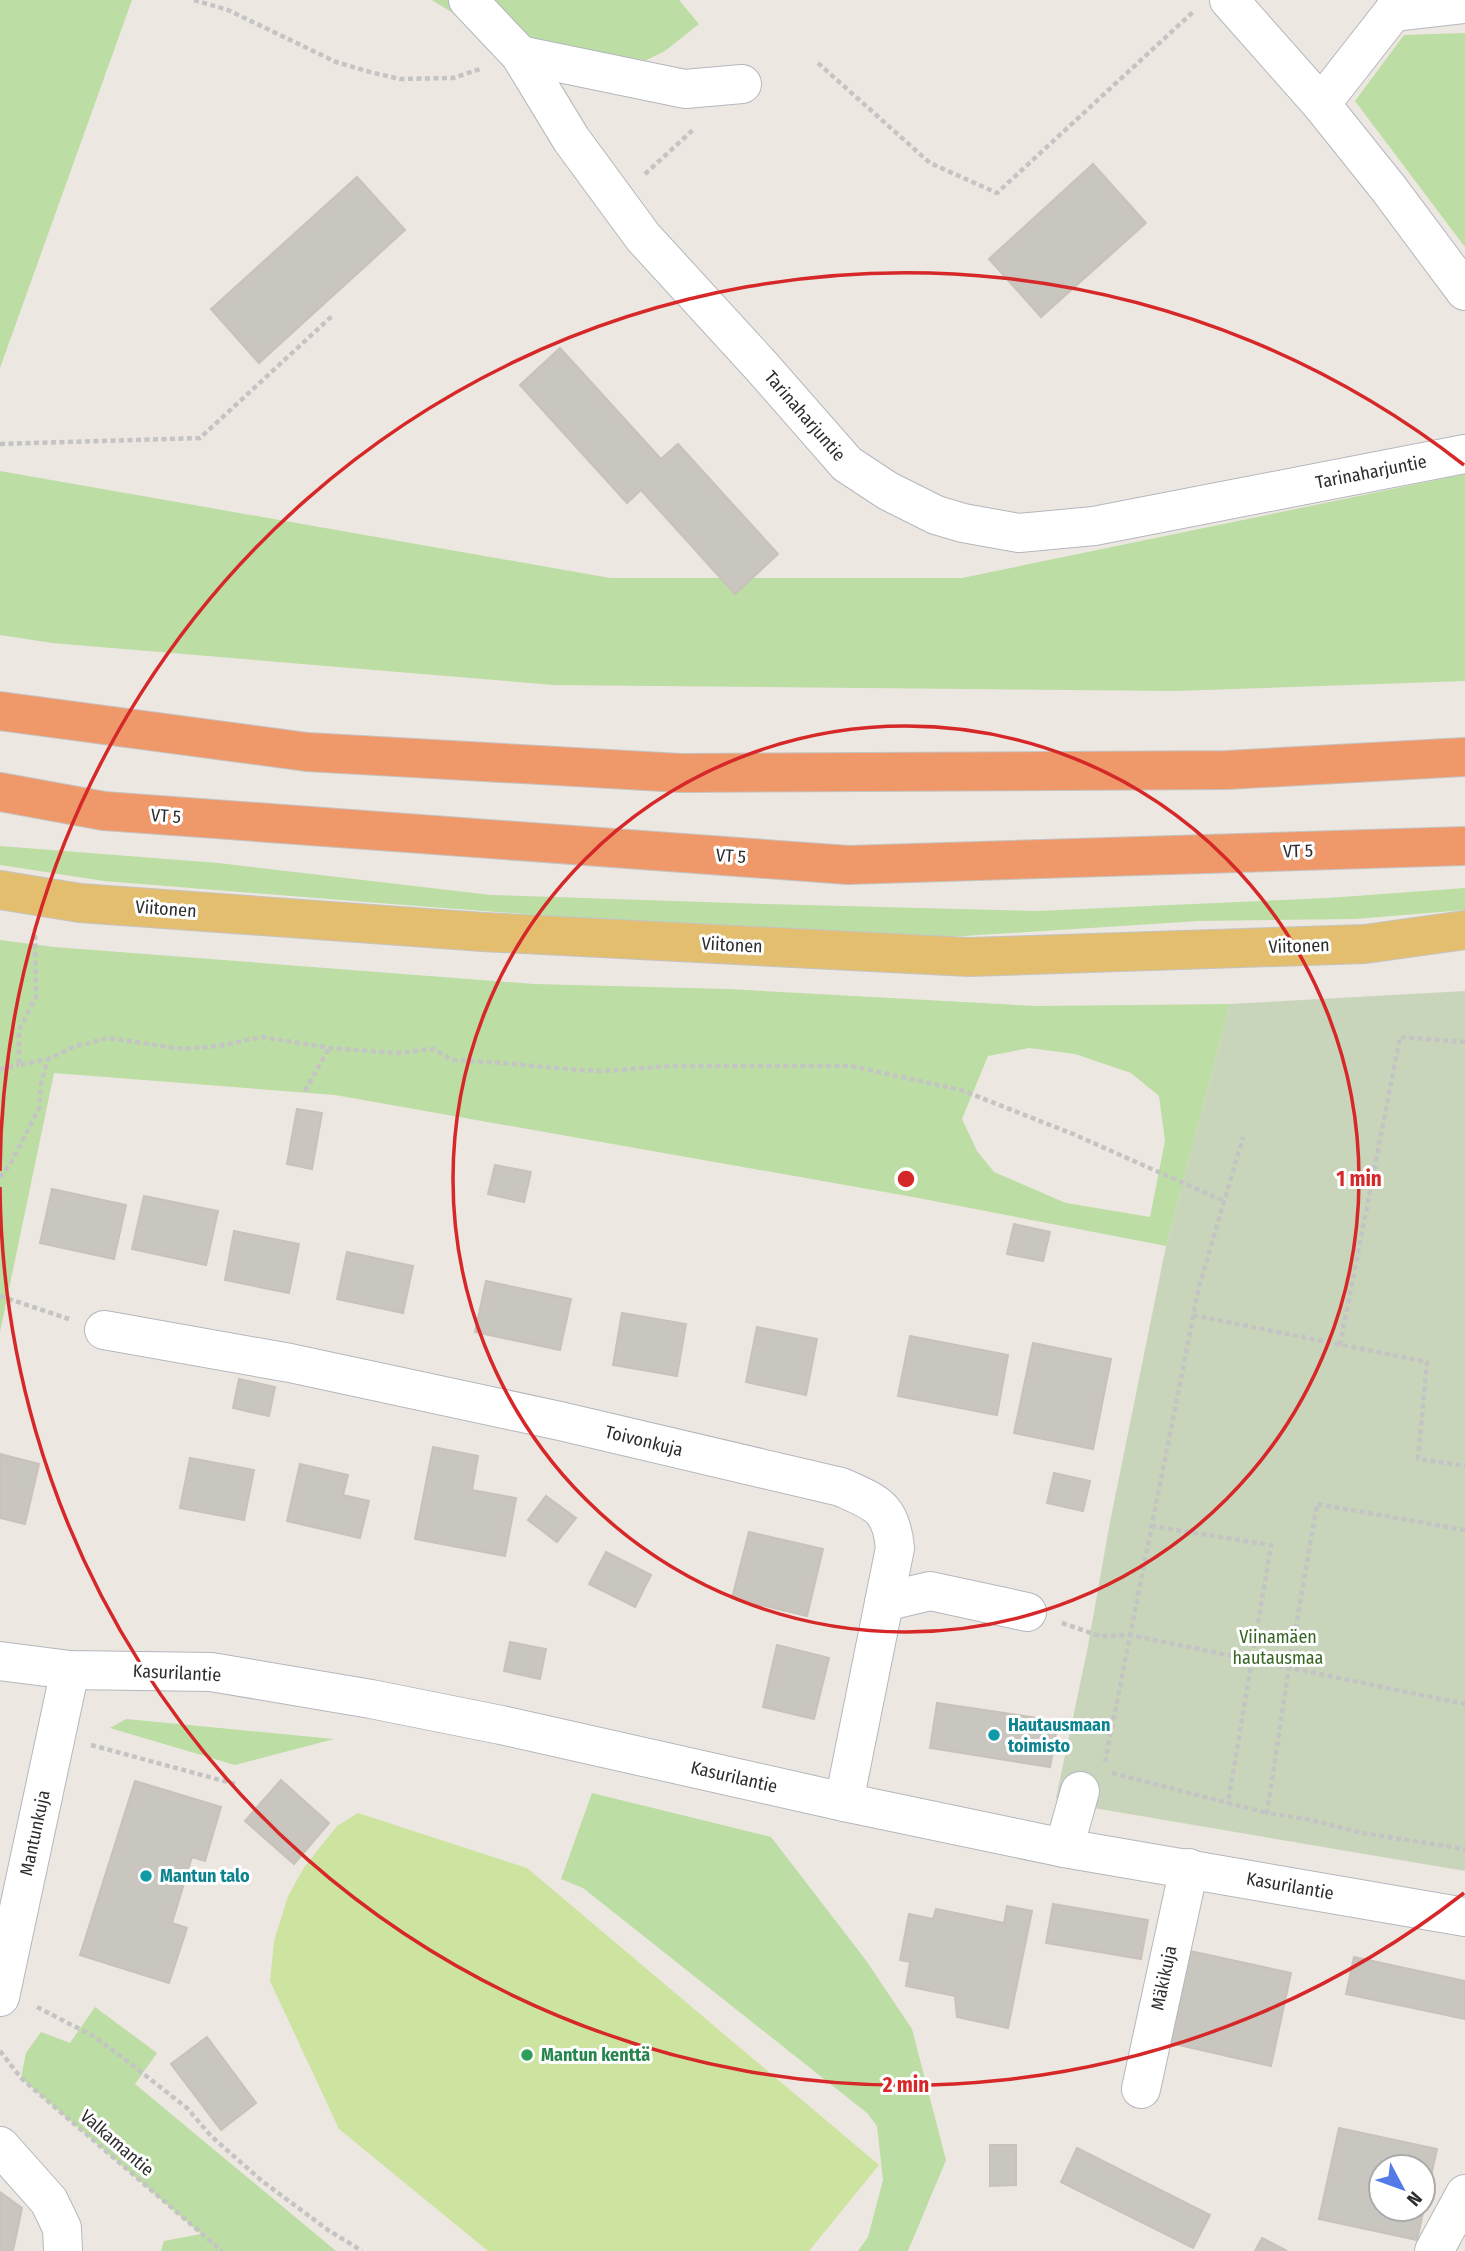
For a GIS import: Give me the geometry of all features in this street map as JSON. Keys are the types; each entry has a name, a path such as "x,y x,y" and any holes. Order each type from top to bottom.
{"highway":[{"path":"0,711 307,752 681,773 1227,771 1465,757"},
{"name":"VT 5","path":"0,792 104,811 848,865 1465,846"}],"main road":[{"name":"Viitonen","path":"0,890 80,903 469,931 969,957 1364,944 1465,930"}],"street":[{"name":"Tarinaharjuntie","path":"468,0 520,55 571,139 643,237 847,464 888,491 936,514 963,523 1018,533 1094,526 1465,454"},
{"path":"1321,104 1400,6 1465,4"},
{"path":"1213,5 1321,104 1465,291"},
{"path":"520,55 685,89 742,84"},
{"name":"Toivonkuja","path":"104,1330 303,1365 560,1421 841,1487 872,1502 884,1513 893,1527 895,1548 844,1802"},
{"path":"884,1602 930,1591 1027,1612"},
{"name":"Kasurilantie","path":"0,1661 70,1670 211,1672 371,1699 1064,1847 1465,1917"},
{"name":"Mantunkuja","path":"17,2001 41,1735 70,1670"},
{"path":"1064,1847 1080,1791"},
{"name":"Mäkikuja","path":"1141,2089 1189,1868"},
{"path":"0,2146 49,2201 62,2228 62,2251"},
{"path":"1434,2251 1465,2194"}],"path":[{"path":"194,0 228,10 336,62 400,79 453,78 520,55"},
{"path":"818,63 930,163 997,193 1213,5"},
{"path":"647,173 703,121"},
{"path":"0,444 201,438 332,316"},
{"path":"19,1065 19,1030 36,997 38,980 35,926"},
{"path":"0,1069 48,1059 73,1047 108,1038 183,1049 218,1046 262,1037 329,1048 399,1053 433,1049 453,1060 604,1071 671,1066 851,1066 961,1090 1040,1121 1224,1201"},
{"path":"1340,1345 1400,1037 1465,1042"},
{"path":"304,1091 329,1048"},
{"path":"0,1177 11,1163 39,1108 41,1083 48,1059"},
{"path":"1243,1137 1199,1287 1103,1770 1267,1813 1307,1819 1363,1833 1465,1849"},
{"path":"0,1296 104,1330"},
{"path":"1193,1315 1427,1362 1418,1459 1465,1466"},
{"path":"1267,1813 1317,1504 1465,1530"},
{"path":"1151,1526 1271,1545 1228,1803"},
{"path":"1027,1612 1100,1636 1130,1635 1465,1704"},
{"path":"41,1735 145,1758 235,1784"},
{"path":"17,2001 93,2036 122,2057 187,2108 211,2136 262,2181 328,2230 362,2251"},
{"name":"Valkamantie","path":"0,2051 21,2078 222,2251"}],"green space":[{"path":"0,0 132,0 0,368"},
{"path":"432,0 679,0 699,24 665,51 616,75 520,55"},
{"path":"1465,33 1465,247 1355,101 1404,35"},
{"path":"0,471 610,578 962,578 1465,474 1465,681 1175,691 554,685 52,643 0,635"},
{"path":"0,846 218,863 491,895 1037,911 1328,898 1465,888 1465,910 1355,919 1199,921 948,937 644,923 104,881 0,865"},
{"path":"0,940 54,947 534,984 728,989 1036,1006 1230,1004 1166,1246 913,1197 335,1095 54,1073 0,1332","holes":["1029,1048 1075,1054 1131,1073 1159,1096 1165,1141 1150,1217 1066,1203 994,1172 977,1151 962,1119 988,1056"]},
{"name":"Viinamäen hautausmaa","path":"1465,991 1465,1871 1076,1805 1056,1798 1166,1246 1230,1004"},
{"path":"126,1719 334,1739 235,1765 110,1728"},
{"path":"592,1793 771,1837 865,1959 912,2029 946,2160 908,2251 858,2251 868,2237 883,2180 877,2126 867,2113 583,1888 561,1879"},
{"name":"Mantun kenttä","path":"358,1813 527,1868 879,2165 809,2251 488,2251 339,2129 270,1981 274,1941 288,1896 305,1866 337,1826"},
{"path":"95,2007 157,2053 135,2084 336,2251 161,2251 164,2241 201,2234 21,2078 26,2053 41,2032 70,2043"}],"building":[{"path":"1093,164 1146,223 1041,317 989,259"},
{"path":"357,177 405,230 259,363 211,309"},
{"path":"560,348 661,459 678,444 778,554 735,594 641,490 627,503 520,385"},
{"path":"297,1109 322,1113 312,1169 287,1164"},
{"path":"495,1165 531,1172 524,1202 488,1194"},
{"path":"52,1189 126,1205 114,1259 40,1243"},
{"path":"144,1196 218,1211 206,1265 132,1249"},
{"path":"1014,1224 1050,1232 1043,1261 1007,1254"},
{"path":"234,1231 299,1244 289,1293 225,1280"},
{"path":"347,1252 413,1266 403,1313 337,1299"},
{"path":"486,1281 571,1299 560,1350 475,1332"},
{"path":"622,1313 686,1324 677,1376 613,1365"},
{"path":"757,1327 817,1339 806,1395 746,1382"},
{"path":"910,1336 1008,1355 997,1415 898,1396"},
{"path":"1033,1343 1111,1359 1093,1449 1014,1433"},
{"path":"239,1379 275,1387 269,1416 233,1408"},
{"path":"433,1447 478,1456 472,1490 516,1498 505,1556 415,1539"},
{"path":"0,1454 39,1464 25,1524 0,1518"},
{"path":"190,1458 254,1470 244,1520 180,1508"},
{"path":"300,1464 348,1475 343,1495 369,1501 360,1538 287,1521"},
{"path":"1054,1473 1090,1481 1083,1511 1047,1503"},
{"path":"546,1496 576,1518 557,1542 528,1520"},
{"path":"749,1532 823,1549 807,1616 732,1598"},
{"path":"606,1552 651,1575 635,1607 589,1584"},
{"path":"510,1642 546,1649 540,1679 504,1671"},
{"path":"777,1645 829,1658 814,1719 763,1707"},
{"name":"Hautausmaan toimisto","path":"937,1703 1058,1721 1050,1767 930,1748"},
{"path":"281,1780 329,1823 294,1864 245,1821"},
{"name":"Mantun talo","path":"135,1781 221,1807 205,1861 192,1857 172,1923 187,1928 169,1983 80,1955"},
{"path":"1053,1904 1148,1920 1141,1959 1046,1943"},
{"path":"1007,1906 1032,1911 1008,2028 957,2017 955,1996 906,1986 910,1962 900,1960 909,1914 933,1919 936,1909 1004,1923"},
{"path":"1190,1951 1291,1973 1271,2066 1170,2043"},
{"path":"1354,1957 1465,1981 1465,2019 1346,1994"},
{"path":"207,2037 256,2103 221,2130 171,2064"},
{"path":"1339,2128 1437,2149 1436,2153 1367,2153 1367,2223 1421,2223 1417,2240 1319,2219"},
{"path":"990,2145 1016,2145 1016,2185 990,2186"},
{"path":"1077,2148 1210,2215 1193,2248 1061,2182"},
{"path":"0,2192 22,2208 13,2251 0,2251"},
{"path":"1262,2238 1287,2251 1255,2251"}],"place":[{"name":"Hautausmaan toimisto","path":"994,1735"},
{"name":"Mantun talo","path":"146,1876"},
{"name":"Mantun kenttä","path":"527,2055"}]}
